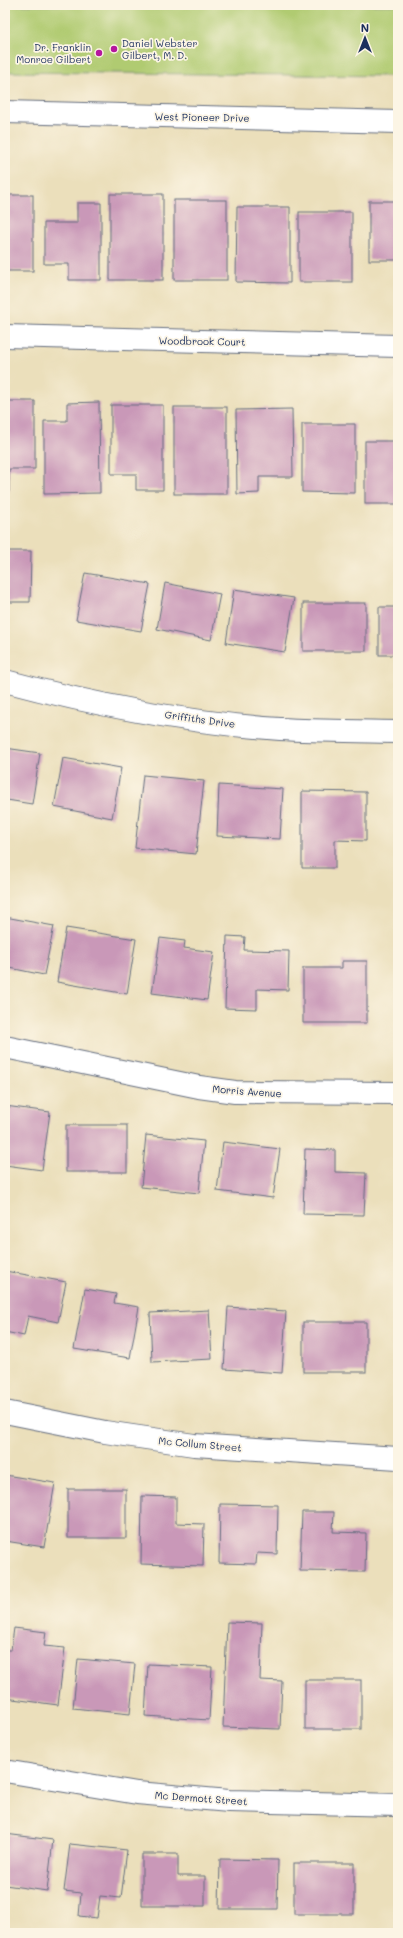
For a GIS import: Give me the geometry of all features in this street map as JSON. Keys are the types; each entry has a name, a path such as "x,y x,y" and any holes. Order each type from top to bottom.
{"street":[{"name":"West Pioneer Drive","path":"5,112 398,122"},
{"name":"Woodbrook Court","path":"5,336 398,346"},
{"name":"Griffiths Drive","path":"5,680 133,710 213,721 279,729 398,732"},
{"name":"Morris Avenue","path":"5,1047 199,1087 235,1092 398,1093"},
{"name":"Mc Collum Street","path":"5,1412 105,1432 194,1445 398,1458"},
{"name":"Mc Dermott Street","path":"5,1771 144,1794 229,1801 398,1805"}],"green space":[{"path":"5,5 398,5 398,76 5,72"}],"building":[{"path":"110,194 163,194 163,280 110,280"},
{"path":"5,195 33,195 33,271 5,271"},
{"path":"174,200 227,200 227,280 174,280"},
{"path":"369,201 398,201 398,260 369,260"},
{"path":"77,203 101,203 101,280 69,280 69,264 44,264 44,223 77,223"},
{"path":"237,207 290,207 290,283 236,282"},
{"path":"299,212 352,212 352,282 299,282"},
{"path":"5,401 35,401 35,469 9,469 9,492 5,492"},
{"path":"99,402 100,493 44,494 44,421 67,421 67,403"},
{"path":"111,405 163,405 163,490 136,490 136,474 111,474"},
{"path":"174,407 227,407 227,494 174,494"},
{"path":"292,409 293,477 259,477 259,493 237,494 236,410"},
{"path":"302,424 355,424 355,493 302,492"},
{"path":"365,441 398,441 398,504 365,504"},
{"path":"5,551 31,551 30,602 5,602"},
{"path":"85,573 150,584 141,631 76,620"},
{"path":"165,583 220,594 211,640 157,629"},
{"path":"234,589 294,598 285,652 226,643"},
{"path":"303,603 366,603 366,651 303,651"},
{"path":"379,607 398,607 398,655 379,655"},
{"path":"5,748 40,753 32,804 7,800 5,805"},
{"path":"63,758 121,768 112,818 54,807"},
{"path":"143,775 204,781 196,854 135,848"},
{"path":"219,785 283,789 280,839 217,836"},
{"path":"302,791 366,792 366,841 335,840 335,868 302,868"},
{"path":"5,917 54,926 44,975 5,967"},
{"path":"66,928 136,939 127,994 57,982"},
{"path":"227,936 245,937 244,950 289,951 288,990 257,989 257,1009 225,1008"},
{"path":"160,938 185,941 184,948 214,952 207,1000 152,993"},
{"path":"342,961 367,961 367,1023 303,1023 303,968 342,968"},
{"path":"5,1106 50,1112 42,1170 5,1165"},
{"path":"66,1125 127,1125 127,1172 66,1172"},
{"path":"146,1135 204,1141 199,1193 141,1187"},
{"path":"223,1142 280,1149 273,1198 217,1191"},
{"path":"305,1149 335,1150 335,1172 366,1173 364,1215 303,1214"},
{"path":"5,1271 66,1282 58,1322 28,1316 24,1336 5,1332"},
{"path":"85,1289 116,1294 114,1303 139,1307 130,1358 74,1349"},
{"path":"228,1307 286,1311 282,1373 224,1369"},
{"path":"209,1310 212,1359 152,1362 150,1313"},
{"path":"303,1322 366,1322 366,1372 303,1372"},
{"path":"5,1475 55,1483 44,1547 5,1541"},
{"path":"68,1489 126,1489 126,1538 68,1538"},
{"path":"142,1496 176,1497 176,1523 204,1524 203,1566 141,1564"},
{"path":"220,1504 278,1505 277,1554 257,1553 256,1564 219,1563"},
{"path":"302,1512 334,1512 333,1532 366,1533 365,1572 300,1571"},
{"path":"227,1622 262,1623 260,1680 282,1681 280,1729 223,1727"},
{"path":"14,1628 46,1632 44,1646 65,1648 58,1705 5,1698 5,1650 11,1650"},
{"path":"78,1659 135,1664 130,1714 73,1708"},
{"path":"148,1664 212,1667 209,1720 145,1716"},
{"path":"305,1680 361,1680 361,1729 305,1729"},
{"path":"5,1834 53,1840 47,1891 5,1885"},
{"path":"70,1844 127,1850 121,1898 100,1896 97,1918 79,1916 81,1893 64,1891"},
{"path":"142,1854 178,1854 178,1876 205,1876 205,1906 142,1906"},
{"path":"220,1859 278,1860 277,1909 219,1909"},
{"path":"294,1863 354,1863 354,1914 294,1914"}],"place":[{"name":"Daniel Webster Gilbert, M. D.","path":"114,49"},
{"name":"Dr. Franklin Monroe Gilbert","path":"99,53"}]}
